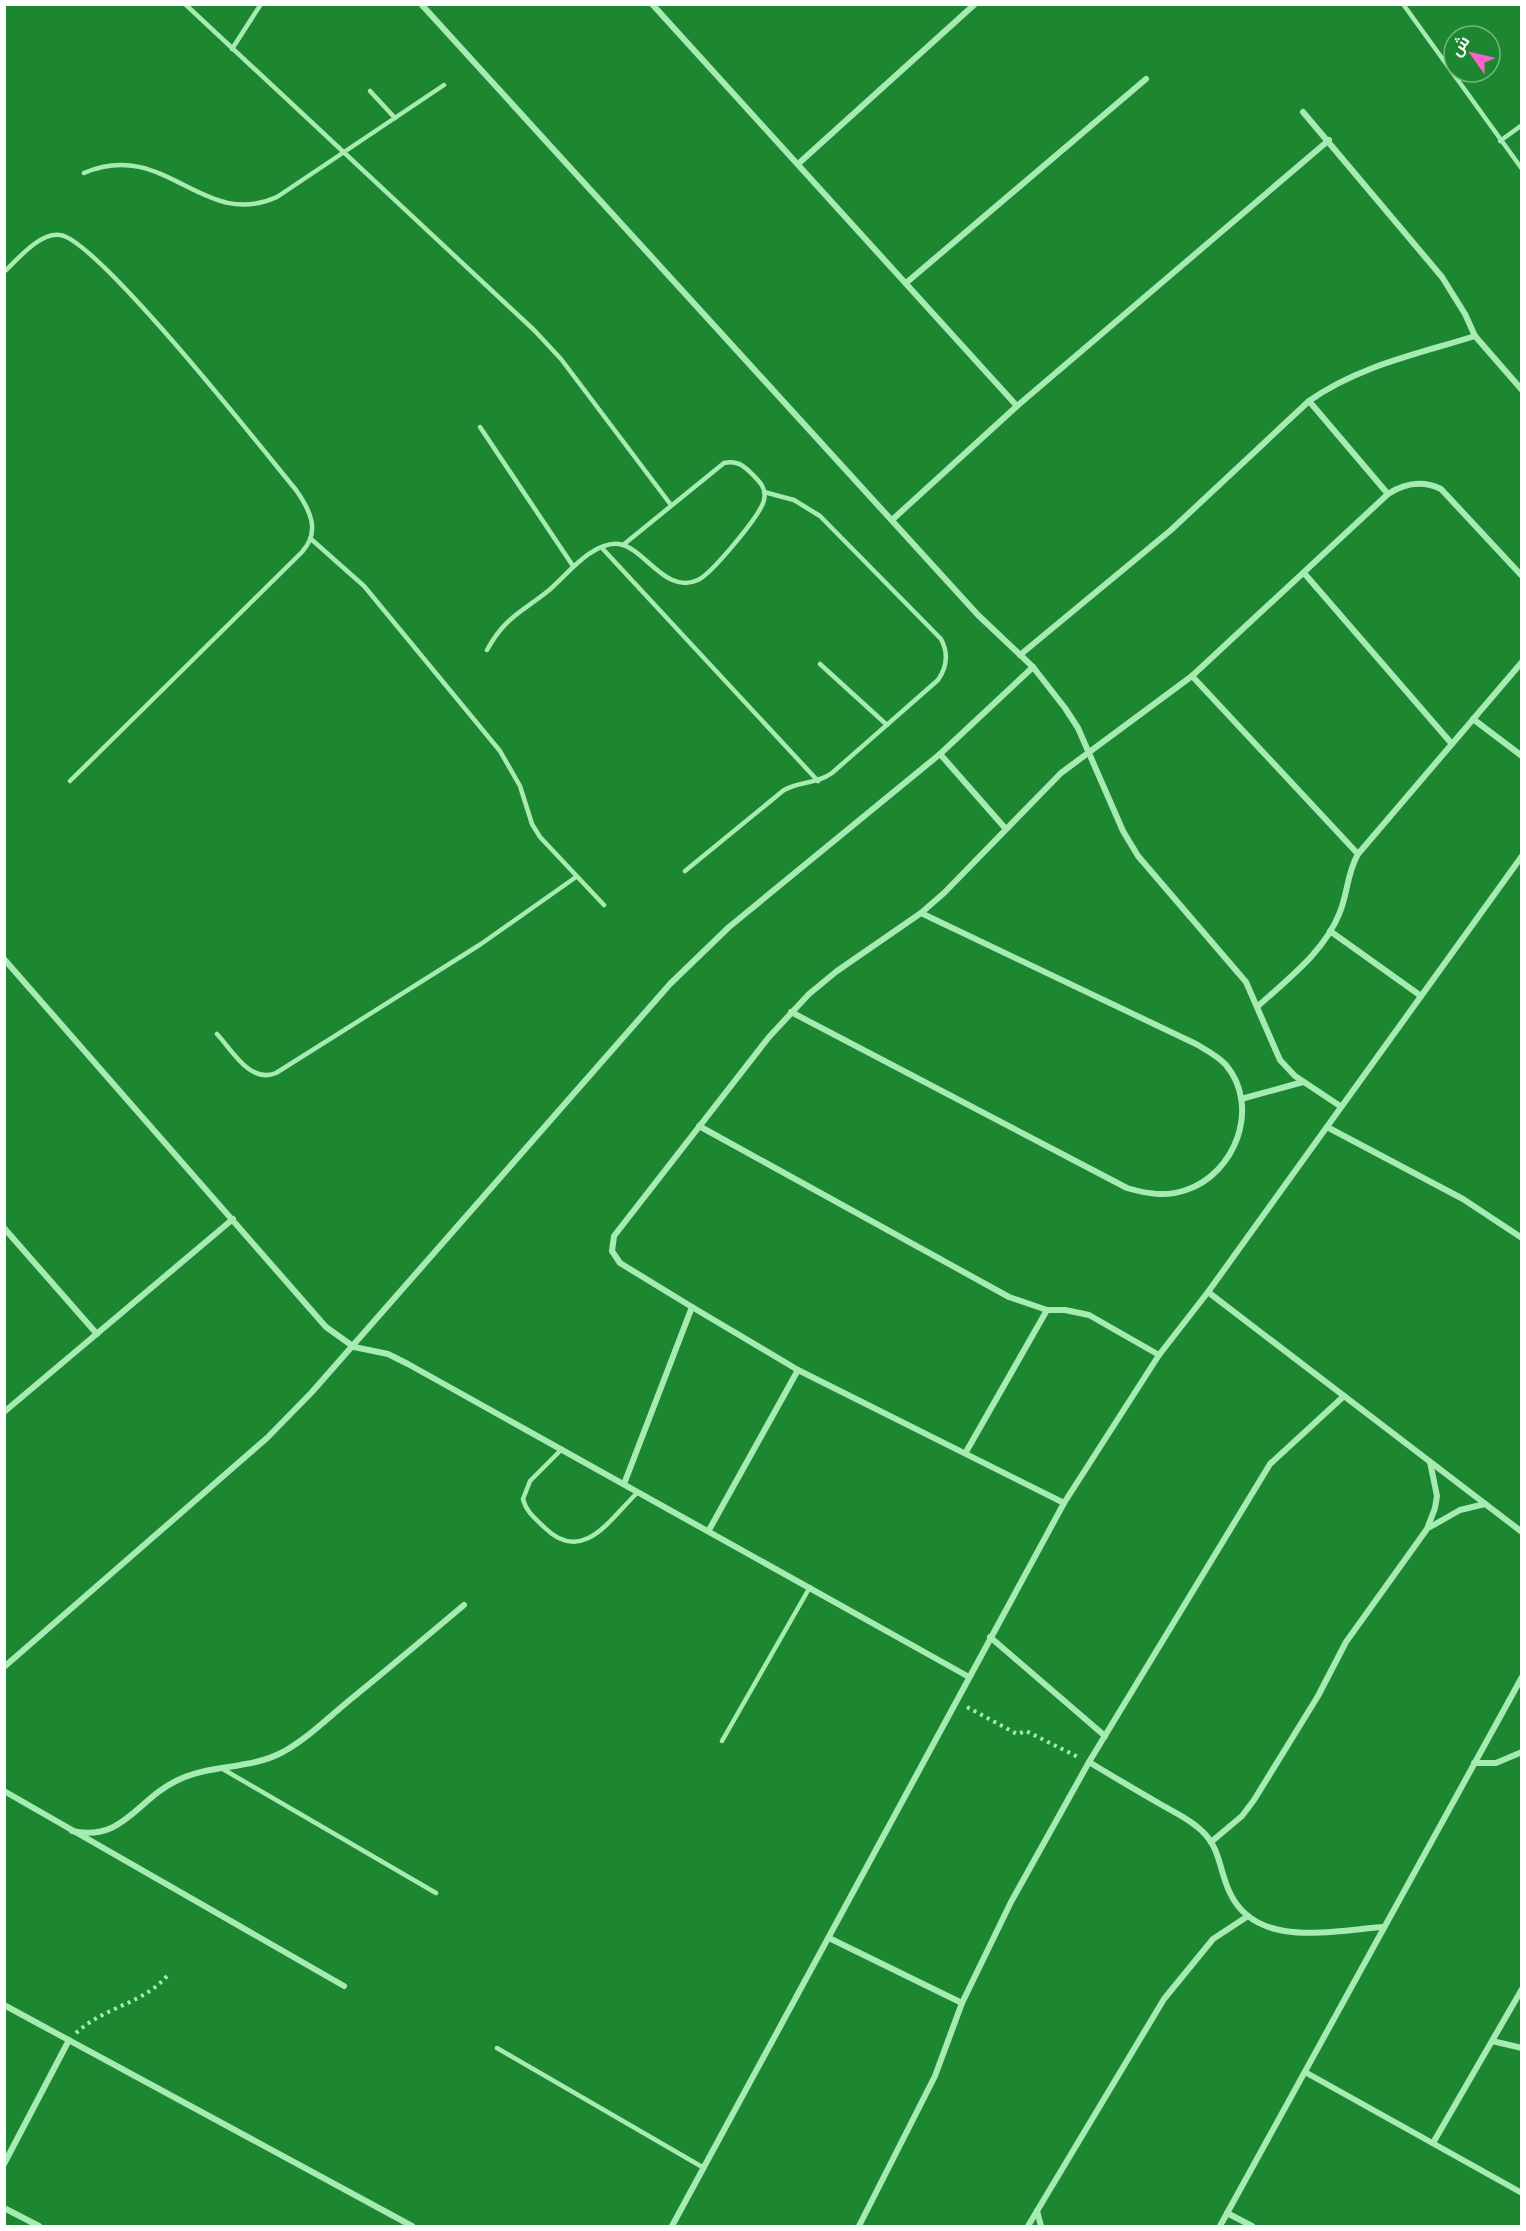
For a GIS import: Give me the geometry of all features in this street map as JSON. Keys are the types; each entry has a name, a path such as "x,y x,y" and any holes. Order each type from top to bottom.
{"street":[{"path":"421,4 978,615 1033,667 1071,718 1123,831 1138,856 1236,969 1258,1006 1274,1052 1287,1069 1340,1106"},
{"path":"798,164 975,4"},
{"path":"655,5 1017,405"},
{"path":"906,283 1146,79"},
{"path":"1303,112 1329,140 1442,277 1465,314 1475,336 1521,390"},
{"path":"892,520 1017,405 1329,140"},
{"path":"1020,655 1171,530 1309,401 1330,386 1366,369 1475,336"},
{"path":"1309,401 1388,494"},
{"path":"1064,1503 798,1370 625,1268 615,1257 612,1244 624,1219 761,1046 791,1012 837,971 921,913 964,873 1005,828 1061,773 1192,676 1388,494 1414,483 1424,483 1441,489 1521,576"},
{"path":"1305,573 1452,744"},
{"path":"1258,1006 1302,967 1330,931 1341,910 1348,876 1358,854 1521,662"},
{"path":"4,1666 267,1438 354,1347 670,984 729,927 940,754 1033,667"},
{"path":"1192,676 1358,854"},
{"path":"1473,719 1521,756"},
{"path":"940,754 1005,828"},
{"path":"672,2226 1064,1503 1159,1355 1208,1292 1521,856"},
{"path":"791,1012 1127,1188 1157,1195 1187,1190 1214,1175 1224,1164 1235,1144 1241,1124 1241,1099 1233,1075 1225,1064 1206,1050 921,913"},
{"path":"1330,931 1420,996"},
{"path":"4,959 326,1327 354,1347 377,1351 399,1359 969,1677"},
{"path":"1241,1099 1303,1082"},
{"path":"699,1126 1010,1297 1047,1310 1065,1310 1094,1318 1159,1355"},
{"path":"1327,1127 1463,1199 1521,1238"},
{"path":"4,1412 233,1219"},
{"path":"4,1228 97,1334"},
{"path":"1208,1292 1521,1532"},
{"path":"624,1484 692,1308"},
{"path":"966,1452 1047,1310"},
{"path":"709,1530 798,1370"},
{"path":"867,2226 860,2223 934,2076 962,2003 1025,1873 1089,1762 1270,1464 1344,1396"},
{"path":"1211,1842 1242,1815 1254,1800 1294,1731 1318,1696 1346,1642 1427,1529 1437,1496 1430,1462"},
{"path":"1427,1529 1460,1510 1485,1504"},
{"path":"72,1831 92,1834 111,1830 170,1784 191,1774 269,1758 297,1743 464,1605"},
{"path":"990,1637 1105,1736"},
{"path":"1220,2226 1521,1677"},
{"path":"1474,1763 1496,1763 1521,1752"},
{"path":"1089,1762 1192,1822 1211,1842 1219,1855 1231,1895 1248,1916 1272,1929 1286,1932 1384,1927"},
{"path":"4,1791 344,1986"},
{"path":"1028,2226 1164,1999 1213,1939 1248,1916"},
{"path":"829,1938 962,2003"},
{"path":"1433,2143 1521,1989"},
{"path":"4,2005 412,2226"},
{"path":"4,2164 69,2040"},
{"path":"1492,2041 1521,2048"},
{"path":"1305,2072 1521,2193"},
{"path":"4,2208 39,2226"},
{"path":"1037,2211 1041,2226"},
{"path":"1227,2213 1252,2226"}],"lane":[{"path":"185,4 534,330 561,359 671,505"},
{"path":"232,50 261,4"},
{"path":"1403,4 1521,169"},
{"path":"84,173 118,164 141,166 221,203 244,206 277,197 444,85"},
{"path":"370,91 395,118"},
{"path":"1500,141 1521,125"},
{"path":"4,272 49,236 62,235 86,248 140,305 296,490 311,515 313,524 310,539 302,552 70,781"},
{"path":"480,427 573,566"},
{"path":"488,650 510,618 549,590 573,566 612,544 623,545 670,579 683,583 697,581 708,572 764,503 761,482 742,465 728,462 715,468 623,545"},
{"path":"685,871 784,790 796,783 819,781 887,725 942,674 946,653 941,639 820,516 794,500 764,492"},
{"path":"310,539 364,586 500,752 520,786 532,824 540,837 604,905"},
{"path":"602,548 819,781"},
{"path":"820,663 887,725"},
{"path":"217,1034 253,1072 270,1075 480,944 576,877"},
{"path":"562,1449 530,1481 523,1499 528,1511 560,1540 571,1544 588,1539 638,1492"},
{"path":"722,1741 810,1587"},
{"path":"221,1768 436,1893"},
{"path":"497,2048 704,2168"}],"path":[{"path":"956,1700 1019,1734 1027,1731 1089,1762"},
{"path":"69,2040 100,2014 154,1991 168,1976"}]}
